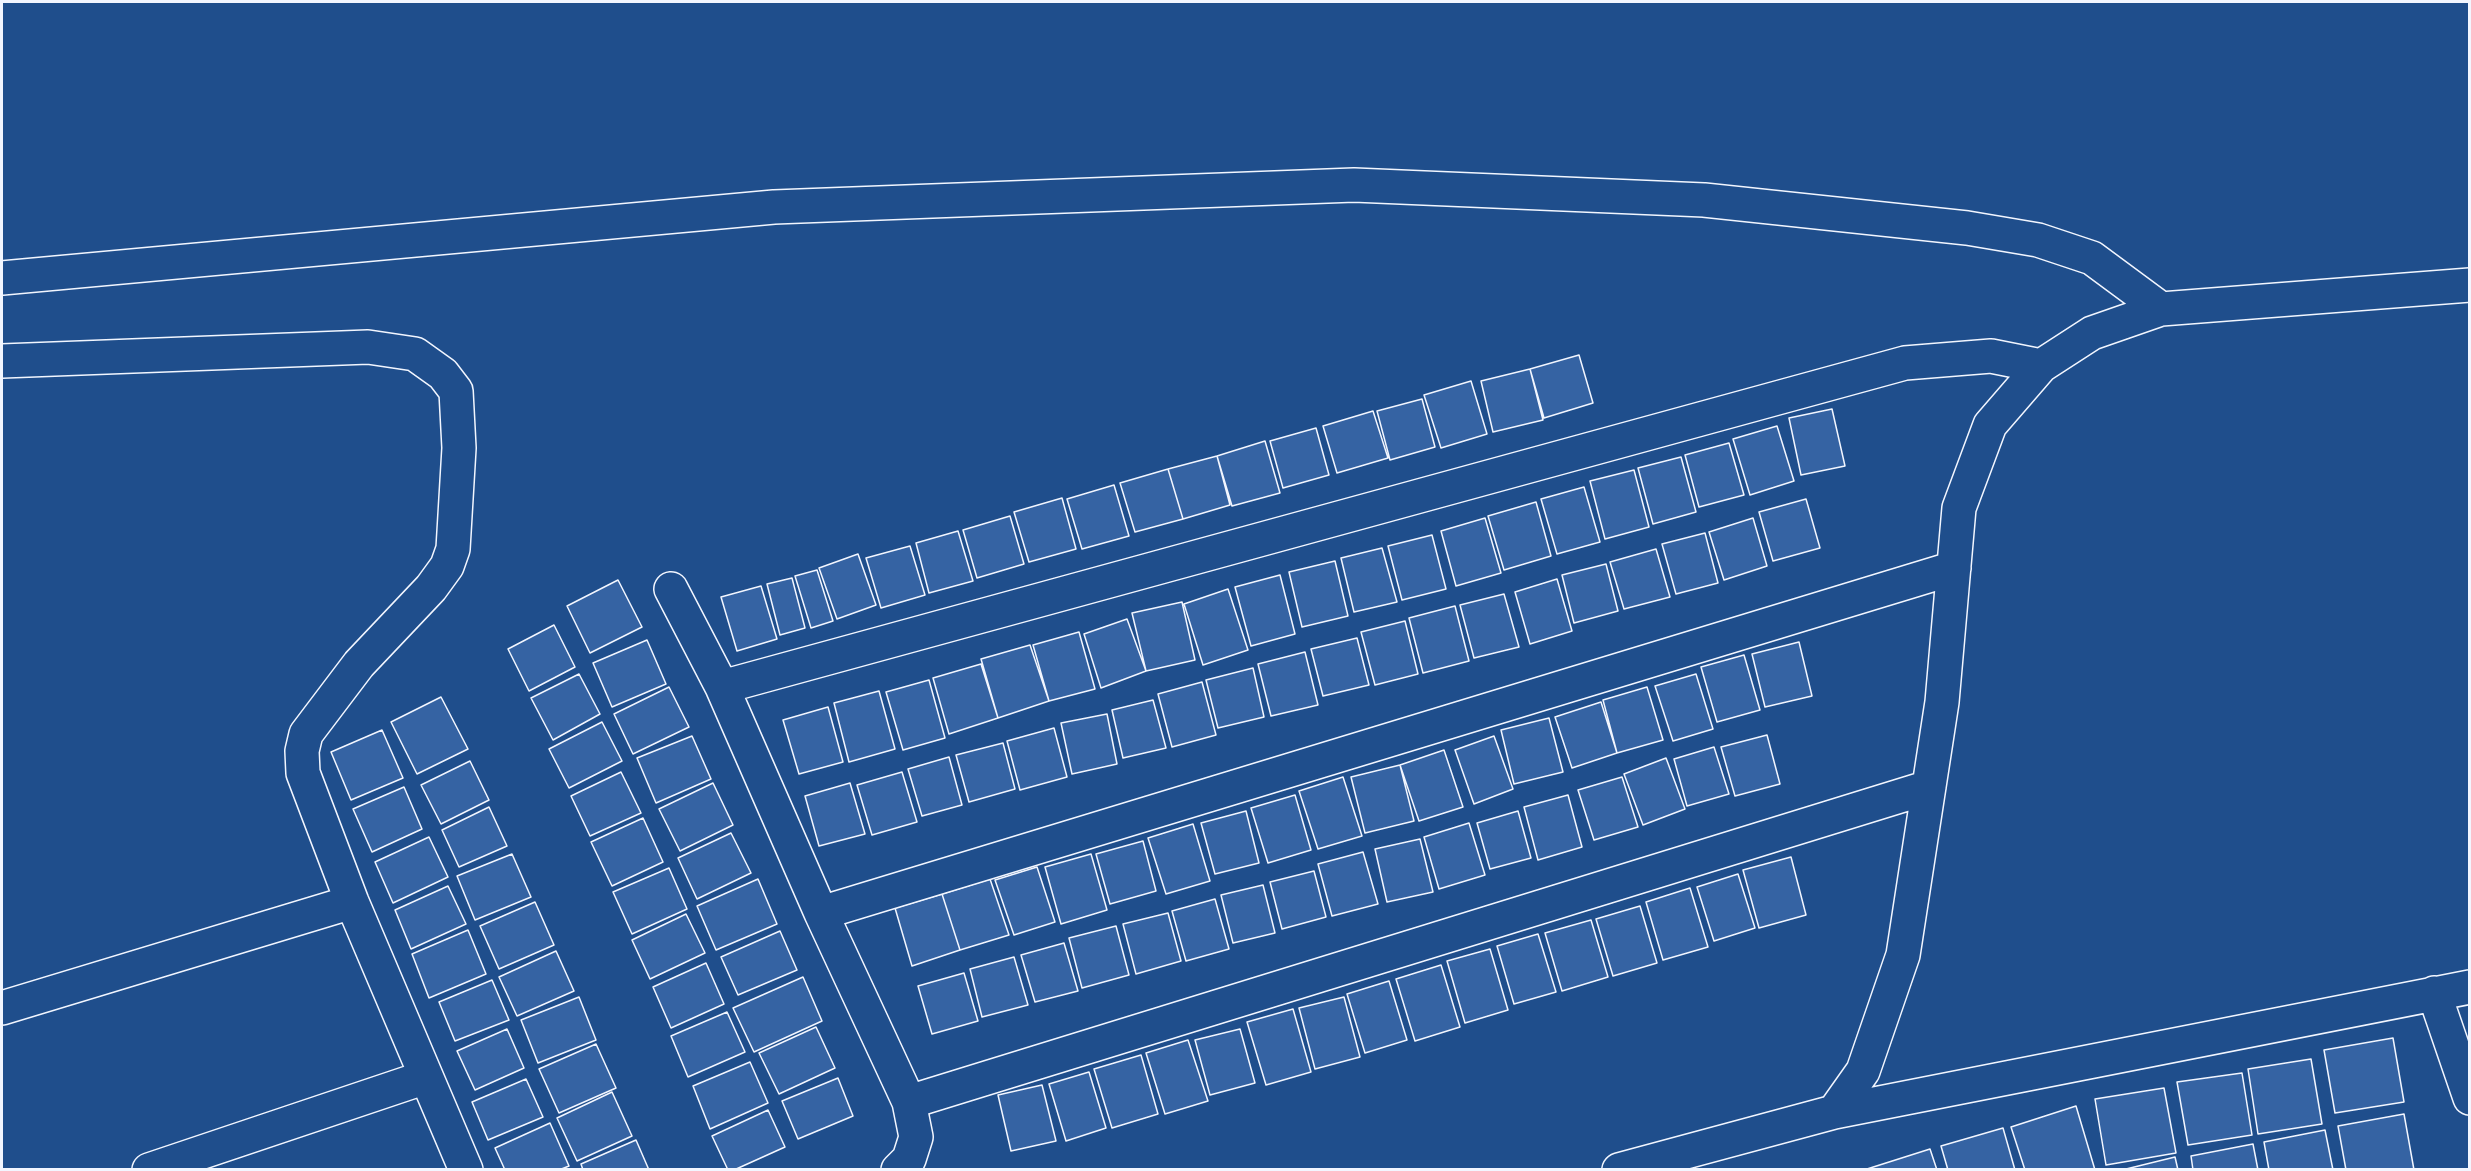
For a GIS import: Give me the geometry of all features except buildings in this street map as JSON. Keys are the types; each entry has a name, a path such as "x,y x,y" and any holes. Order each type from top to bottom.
{"street":[{"path":"2,278 774,207 1353,184 1704,200 1967,228 2038,240 2092,258 2161,309"},
{"path":"1834,1112 1863,1071 1903,955 1942,702 1959,508 1990,425 2041,366 2092,333 2161,309 2469,285"},
{"path":"2,361 368,347 415,354 444,374 456,391 459,448 453,549 447,566 431,588 359,664 306,734 302,751 303,773 310,797 466,1170"},
{"path":"722,687 1905,363 1991,356 2041,366"},
{"path":"820,914 1954,568"},
{"path":"671,588 722,687 820,914 909,1102 916,1137 909,1159 898,1170"},
{"path":"909,1102 1929,788"},
{"path":"2,1008 352,902"},
{"path":"1620,1170 1834,1112 2469,987"},
{"path":"2434,993 2469,1098"},
{"path":"149,1170 426,1077"}]}
